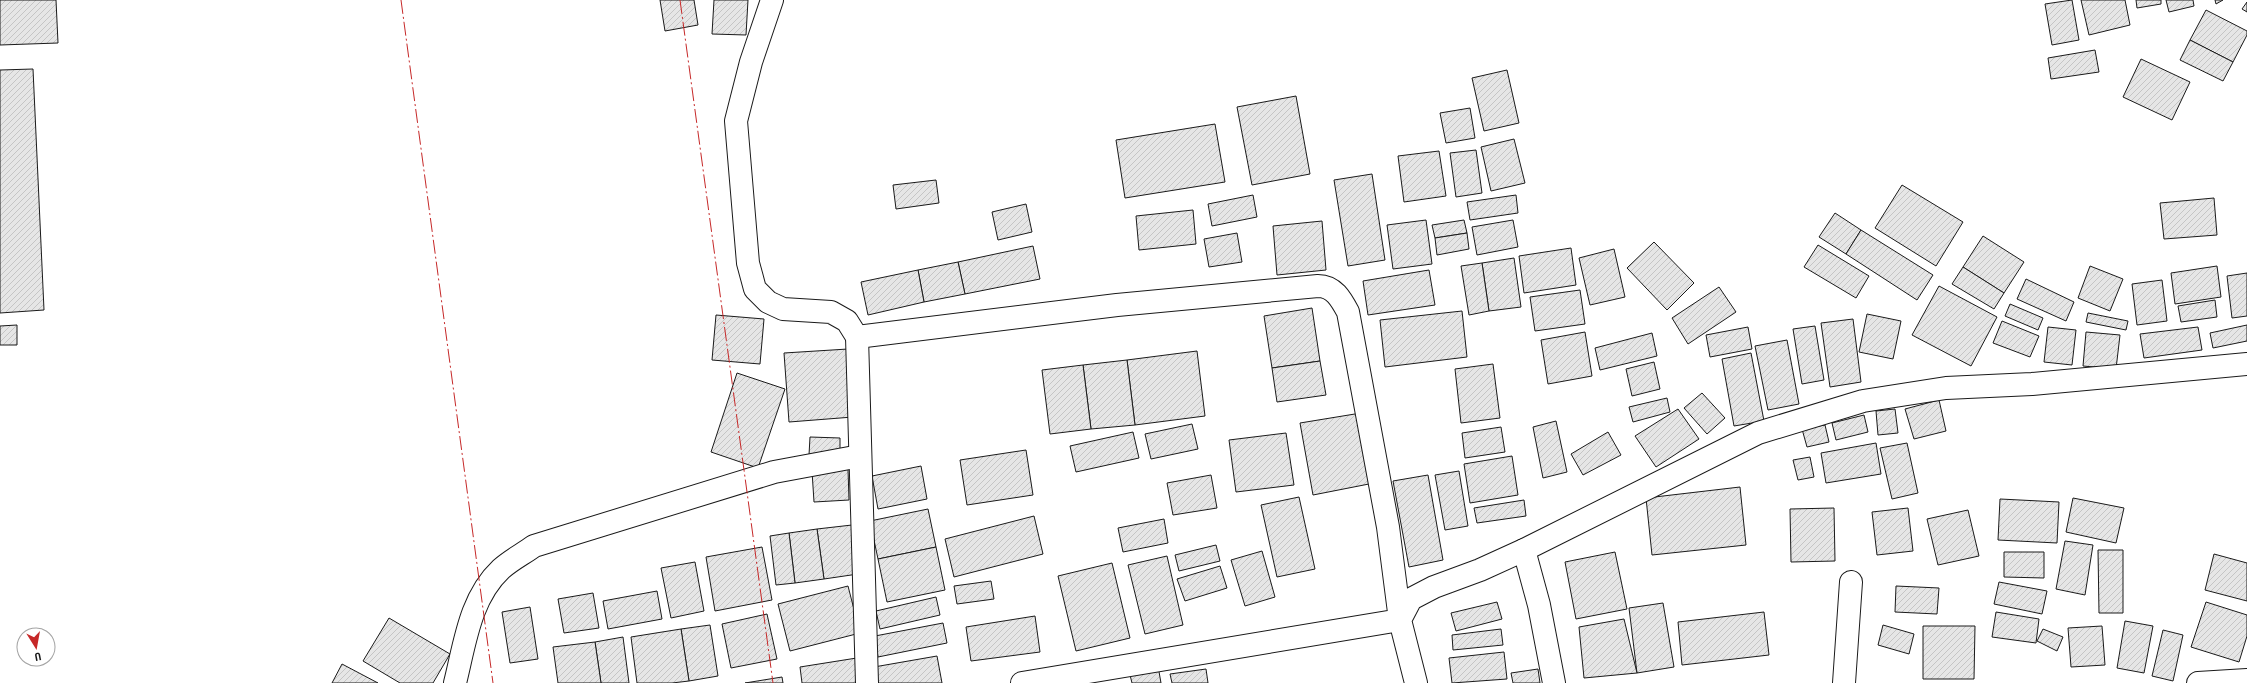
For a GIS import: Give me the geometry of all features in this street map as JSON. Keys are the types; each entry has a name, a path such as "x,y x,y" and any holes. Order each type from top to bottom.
{"street":[{"path":"772,0 751,62 736,120 748,264 755,289 768,302 783,309 831,312 847,321 858,337 867,683"},
{"path":"858,337 1117,305 1318,286 1334,291 1348,312 1388,527 1400,620 1416,683"},
{"path":"1400,620 1411,599 1434,587 1480,570 1524,550 1758,433 1863,401 1946,388 2032,384 2247,364"},
{"path":"455,683 472,613 488,583 502,568 534,546 774,472 860,456"},
{"path":"1524,550 1539,605 1554,683"},
{"path":"1844,683 1851,582"},
{"path":"1022,683 1079,672 1400,620"},
{"path":"2198,683 2247,680"}],"building":[{"path":"0,0 56,0 58,43 0,45"},
{"path":"660,0 694,0 698,25 665,31"},
{"path":"714,0 748,0 746,35 712,34"},
{"path":"2072,0 2079,40 2052,45 2045,4"},
{"path":"2081,0 2125,0 2130,25 2089,35"},
{"path":"2136,0 2161,0 2161,4 2137,8"},
{"path":"2166,0 2193,0 2194,6 2169,12"},
{"path":"2215,0 2223,0 2216,4"},
{"path":"2247,2 2247,12 2242,9"},
{"path":"2206,10 2247,31 2247,35 2233,62 2190,40"},
{"path":"2190,40 2233,62 2223,81 2180,60"},
{"path":"2095,50 2099,72 2051,79 2048,58"},
{"path":"2141,59 2190,82 2172,120 2123,97"},
{"path":"33,69 44,310 0,313 0,70"},
{"path":"1507,70 1519,123 1484,131 1472,78"},
{"path":"1296,96 1310,174 1252,185 1237,107"},
{"path":"1470,108 1475,138 1446,143 1440,113"},
{"path":"1215,124 1225,182 1125,198 1116,140"},
{"path":"1514,139 1525,183 1491,191 1481,147"},
{"path":"1476,150 1482,193 1456,197 1450,153"},
{"path":"1439,151 1446,196 1404,202 1398,156"},
{"path":"1372,174 1385,260 1348,266 1334,180"},
{"path":"936,180 939,203 896,209 893,185"},
{"path":"1902,185 1963,222 1936,266 1875,228"},
{"path":"1253,195 1257,217 1212,226 1208,204"},
{"path":"1516,195 1518,213 1470,220 1467,202"},
{"path":"2214,198 2217,235 2164,239 2160,203"},
{"path":"1026,204 1032,232 998,240 992,212"},
{"path":"1193,210 1196,244 1139,250 1136,216"},
{"path":"1835,213 1861,230 1846,254 1819,237"},
{"path":"1426,220 1432,264 1393,269 1387,225"},
{"path":"1464,220 1467,233 1435,238 1432,225"},
{"path":"1513,220 1518,247 1477,255 1472,227"},
{"path":"1322,221 1326,270 1277,275 1273,226"},
{"path":"1861,230 1933,275 1917,300 1846,254"},
{"path":"1237,233 1242,262 1209,267 1204,239"},
{"path":"1467,233 1469,249 1437,255 1435,238"},
{"path":"1983,236 2024,262 2004,293 1963,267"},
{"path":"1654,242 1694,283 1667,310 1627,268"},
{"path":"1818,245 1869,276 1856,298 1804,267"},
{"path":"1033,246 1040,279 965,294 958,262"},
{"path":"1571,248 1576,285 1524,293 1519,256"},
{"path":"1614,249 1625,297 1590,305 1579,258"},
{"path":"1514,258 1521,307 1489,311 1482,263"},
{"path":"958,262 965,294 924,302 918,270"},
{"path":"1482,263 1489,311 1469,315 1461,266"},
{"path":"2090,266 2123,279 2110,311 2078,298"},
{"path":"2217,266 2221,297 2175,304 2171,273"},
{"path":"1963,267 2004,293 1994,309 1952,284"},
{"path":"918,270 924,302 868,315 861,282"},
{"path":"1429,270 1435,305 1368,315 1363,281"},
{"path":"2247,273 2247,316 2232,318 2227,276"},
{"path":"2026,279 2074,302 2066,321 2017,299"},
{"path":"2162,280 2167,321 2137,325 2132,284"},
{"path":"1939,286 1997,317 1971,366 1912,335"},
{"path":"1719,287 1736,312 1688,344 1672,318"},
{"path":"1580,290 1585,324 1535,331 1530,297"},
{"path":"2215,300 2217,317 2181,322 2178,306"},
{"path":"2010,304 2043,318 2038,330 2005,316"},
{"path":"1312,308 1320,361 1272,368 1264,316"},
{"path":"1462,311 1467,357 1385,367 1380,320"},
{"path":"2088,313 2128,321 2126,330 2086,322"},
{"path":"1867,314 1901,321 1893,359 1859,352"},
{"path":"716,315 764,319 760,364 712,360"},
{"path":"1853,319 1861,382 1830,387 1821,323"},
{"path":"2002,321 2039,336 2030,357 1993,343"},
{"path":"17,325 17,345 0,345 0,326"},
{"path":"2247,325 2247,341 2213,348 2210,333"},
{"path":"1815,326 1824,380 1802,384 1793,329"},
{"path":"1748,327 1752,349 1710,357 1706,335"},
{"path":"2048,327 2076,330 2072,365 2044,362"},
{"path":"2198,327 2202,350 2144,358 2140,334"},
{"path":"1585,332 1592,376 1548,384 1541,340"},
{"path":"2086,332 2120,335 2116,369 2083,366"},
{"path":"1652,333 1657,356 1600,370 1595,348"},
{"path":"1787,340 1799,404 1768,410 1755,346"},
{"path":"848,349 853,417 789,422 784,353"},
{"path":"1197,351 1205,416 1135,425 1127,360"},
{"path":"1751,353 1764,421 1734,426 1722,359"},
{"path":"1127,360 1135,425 1091,429 1083,365"},
{"path":"1320,361 1326,395 1277,402 1272,368"},
{"path":"1654,362 1660,389 1632,396 1626,369"},
{"path":"1493,364 1500,418 1461,423 1455,369"},
{"path":"1083,365 1091,429 1050,434 1042,370"},
{"path":"737,373 785,389 758,468 711,452"},
{"path":"1702,393 1725,418 1707,434 1684,408"},
{"path":"1667,398 1670,412 1633,422 1629,407"},
{"path":"1939,400 1946,431 1914,439 1905,409"},
{"path":"1678,409 1699,439 1656,467 1635,436"},
{"path":"1895,409 1898,433 1878,435 1876,411"},
{"path":"1361,413 1374,483 1313,495 1300,423"},
{"path":"1864,415 1868,432 1836,440 1832,423"},
{"path":"1556,421 1567,472 1543,478 1533,427"},
{"path":"1192,424 1198,449 1151,459 1145,434"},
{"path":"1825,425 1829,442 1807,447 1802,429"},
{"path":"1501,427 1505,452 1465,458 1462,433"},
{"path":"1133,432 1139,458 1076,472 1070,446"},
{"path":"1608,432 1621,455 1583,475 1571,454"},
{"path":"1286,433 1294,485 1236,492 1229,440"},
{"path":"810,437 840,438 840,457 809,455"},
{"path":"1876,443 1881,474 1826,483 1821,453"},
{"path":"1907,443 1918,493 1892,499 1880,448"},
{"path":"1026,450 1033,495 967,505 960,460"},
{"path":"1512,456 1518,495 1470,503 1464,464"},
{"path":"1810,457 1814,477 1798,480 1793,460"},
{"path":"921,466 927,499 878,509 872,476"},
{"path":"848,469 849,500 814,502 812,471"},
{"path":"1459,471 1468,526 1445,530 1435,475"},
{"path":"1211,475 1217,508 1173,515 1167,483"},
{"path":"1428,475 1443,560 1409,567 1393,481"},
{"path":"1740,487 1746,545 1652,555 1646,498"},
{"path":"1299,497 1315,569 1277,577 1261,505"},
{"path":"2073,498 2124,508 2116,543 2066,532"},
{"path":"2000,499 2059,502 2057,543 1998,540"},
{"path":"1524,500 1526,516 1477,523 1474,508"},
{"path":"1834,508 1835,561 1791,562 1790,509"},
{"path":"1908,508 1913,551 1877,555 1872,512"},
{"path":"928,509 936,547 878,559 870,521"},
{"path":"1968,510 1979,556 1938,565 1927,519"},
{"path":"1034,516 1043,554 954,577 945,539"},
{"path":"1164,519 1168,543 1123,552 1118,528"},
{"path":"852,525 858,574 824,579 817,529"},
{"path":"817,529 824,579 795,583 789,533"},
{"path":"789,533 795,583 776,585 770,536"},
{"path":"2065,541 2093,545 2085,595 2056,589"},
{"path":"1216,545 1220,561 1179,571 1175,555"},
{"path":"762,547 772,600 715,611 706,557"},
{"path":"936,547 945,590 887,602 878,559"},
{"path":"2098,550 2123,550 2123,613 2099,613"},
{"path":"1262,551 1275,597 1245,606 1231,560"},
{"path":"1615,552 1627,609 1576,619 1565,562"},
{"path":"2004,552 2044,552 2044,578 2004,577"},
{"path":"2214,554 2247,563 2247,601 2205,590"},
{"path":"1167,556 1183,625 1145,634 1128,565"},
{"path":"695,562 704,611 671,618 661,568"},
{"path":"1112,563 1130,638 1076,651 1058,576"},
{"path":"1220,566 1227,588 1185,601 1177,579"},
{"path":"991,581 994,599 957,604 954,586"},
{"path":"1999,582 2047,591 2042,614 1994,604"},
{"path":"848,586 860,633 790,651 778,604"},
{"path":"1896,586 1939,588 1937,614 1895,612"},
{"path":"657,591 662,619 608,629 603,601"},
{"path":"593,593 599,628 564,633 558,599"},
{"path":"936,597 940,615 880,629 876,611"},
{"path":"1497,602 1502,619 1456,631 1451,613"},
{"path":"2206,602 2247,615 2247,636 2239,662 2191,647"},
{"path":"1663,603 1674,667 1637,673 1629,608"},
{"path":"530,607 538,659 510,663 502,612"},
{"path":"1764,612 1769,655 1682,665 1678,622"},
{"path":"1996,612 2039,619 2036,643 1992,637"},
{"path":"767,614 777,659 731,668 722,624"},
{"path":"1035,616 1040,652 971,661 966,627"},
{"path":"389,618 450,654 433,683 400,683 363,661"},
{"path":"1624,619 1637,673 1584,678 1579,627"},
{"path":"2125,621 2153,626 2144,673 2117,668"},
{"path":"943,623 947,643 878,657 875,636"},
{"path":"710,625 718,676 689,681 681,629"},
{"path":"1883,625 1914,634 1909,654 1878,645"},
{"path":"1923,626 1975,626 1974,679 1923,679"},
{"path":"2102,626 2105,665 2071,667 2068,628"},
{"path":"681,629 689,681 672,683 637,683 631,637"},
{"path":"1501,629 1503,645 1453,650 1452,635"},
{"path":"2043,629 2063,637 2057,651 2037,641"},
{"path":"2163,630 2183,635 2173,681 2152,676"},
{"path":"623,637 629,683 601,683 595,642"},
{"path":"595,642 601,683 558,683 553,647"},
{"path":"1504,652 1507,679 1452,683 1449,658"},
{"path":"937,656 942,683 877,683 874,667"},
{"path":"863,657 867,683 802,683 800,667"},
{"path":"342,664 378,683 332,683"},
{"path":"1158,666 1161,683 1132,683 1129,671"},
{"path":"1206,669 1208,683 1172,683 1170,674"},
{"path":"1538,669 1540,683 1513,683 1511,673"},
{"path":"782,677 783,683 745,683"}],"power":[{"path":"401,0 493,683"},
{"path":"680,0 773,683"}]}
